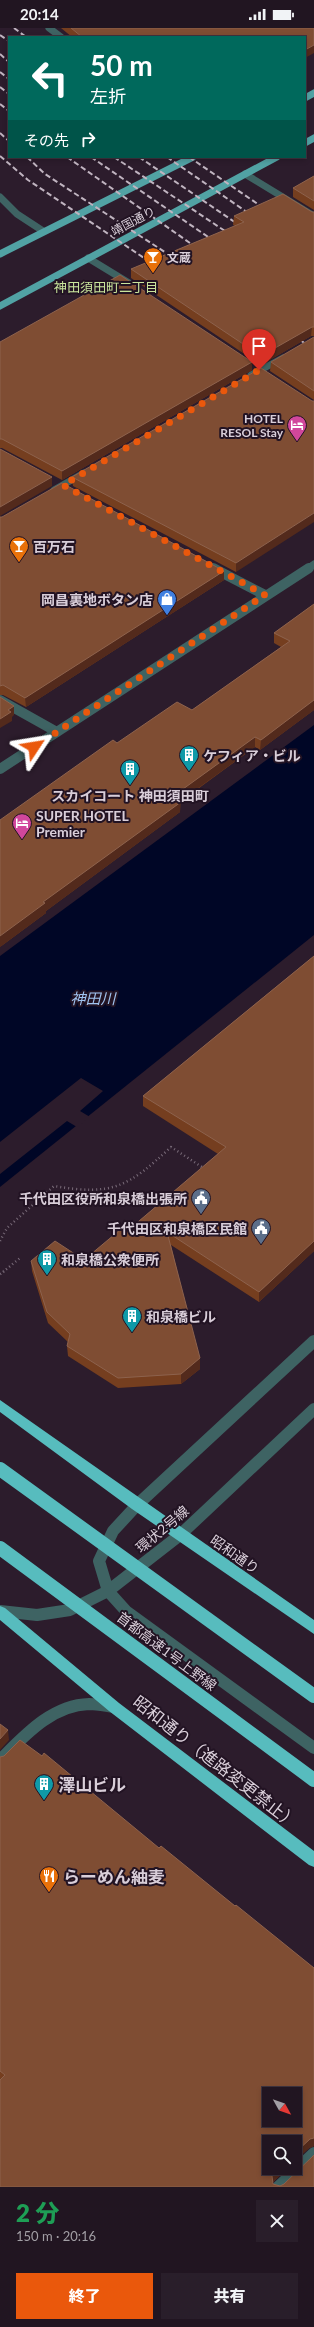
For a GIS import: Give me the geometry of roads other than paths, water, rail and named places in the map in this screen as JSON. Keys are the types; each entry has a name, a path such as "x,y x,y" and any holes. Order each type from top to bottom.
{"highway":[{"path":"0,1405 137,1505"},
{"path":"0,1469 314,1696"},
{"name":"昭和通り","path":"137,1505 314,1628"},
{"name":"首都高速1号上野線","path":"0,1548 314,1780"},
{"path":"0,1611 114,1707"},
{"name":"昭和通り（進路変更禁止）","path":"114,1707 314,1860"}],"main road":[{"path":"0,254 191,158"},
{"name":"靖国通り","path":"0,306 275,158"}],"street":[{"path":"49,28 60,36"},
{"path":"245,174 314,216"},
{"path":"0,197 17,214 44,231"},
{"path":"88,258 134,286"},
{"path":"245,379 294,351"},
{"path":"44,496 94,467"},
{"path":"201,561 265,595"},
{"path":"0,769 314,564"},
{"path":"0,700 57,732"},
{"path":"314,1341 137,1505 113,1531 100,1561 108,1591 126,1611 314,1748"},
{"name":"環状2号線","path":"0,1611 36,1615 70,1610 108,1591 180,1535 314,1409"},
{"path":"0,1760 32,1729 57,1712 86,1704 114,1707"},
{"path":"278,2187 314,2152"}],"water":[{"name":"神田川","path":"314,725 314,935 0,1187 0,956"}],"railway":[{"path":"14,28 25,36"},
{"path":"0,35 8,40"},
{"path":"0,54 8,61"},
{"path":"0,72 8,78"},
{"path":"0,87 8,93"},
{"path":"0,104 8,110"},
{"path":"0,133 8,140"},
{"path":"0,156 28,180 159,268"},
{"path":"28,158 45,174 177,260"},
{"path":"68,158 200,250"},
{"path":"92,158 217,243"},
{"path":"116,158 234,237"},
{"path":"140,158 242,227"},
{"path":"168,158 254,217"},
{"path":"190,158 268,211"},
{"path":"292,335 314,349"}],"place":[{"name":"文蔵","path":"153,274"},
{"name":"HOTEL RESOL Stay","path":"297,442"},
{"name":"百万石","path":"19,563"},
{"name":"岡昌裏地ボタン店","path":"167,616"},
{"name":"ケフィア・ビル","path":"189,772"},
{"name":"スカイコート 神田須田町","path":"130,786"},
{"name":"SUPER HOTEL Premier","path":"22,840"},
{"name":"千代田区役所和泉橋出張所","path":"201,1215"},
{"name":"千代田区和泉橋区民館","path":"261,1245"},
{"name":"和泉橋公衆便所","path":"47,1276"},
{"name":"和泉橋ビル","path":"132,1333"},
{"name":"澤山ビル","path":"44,1801"},
{"name":"らーめん紬麦","path":"49,1893"}],"district":[{"name":"神田須田町二丁目","path":"106,287"}]}
